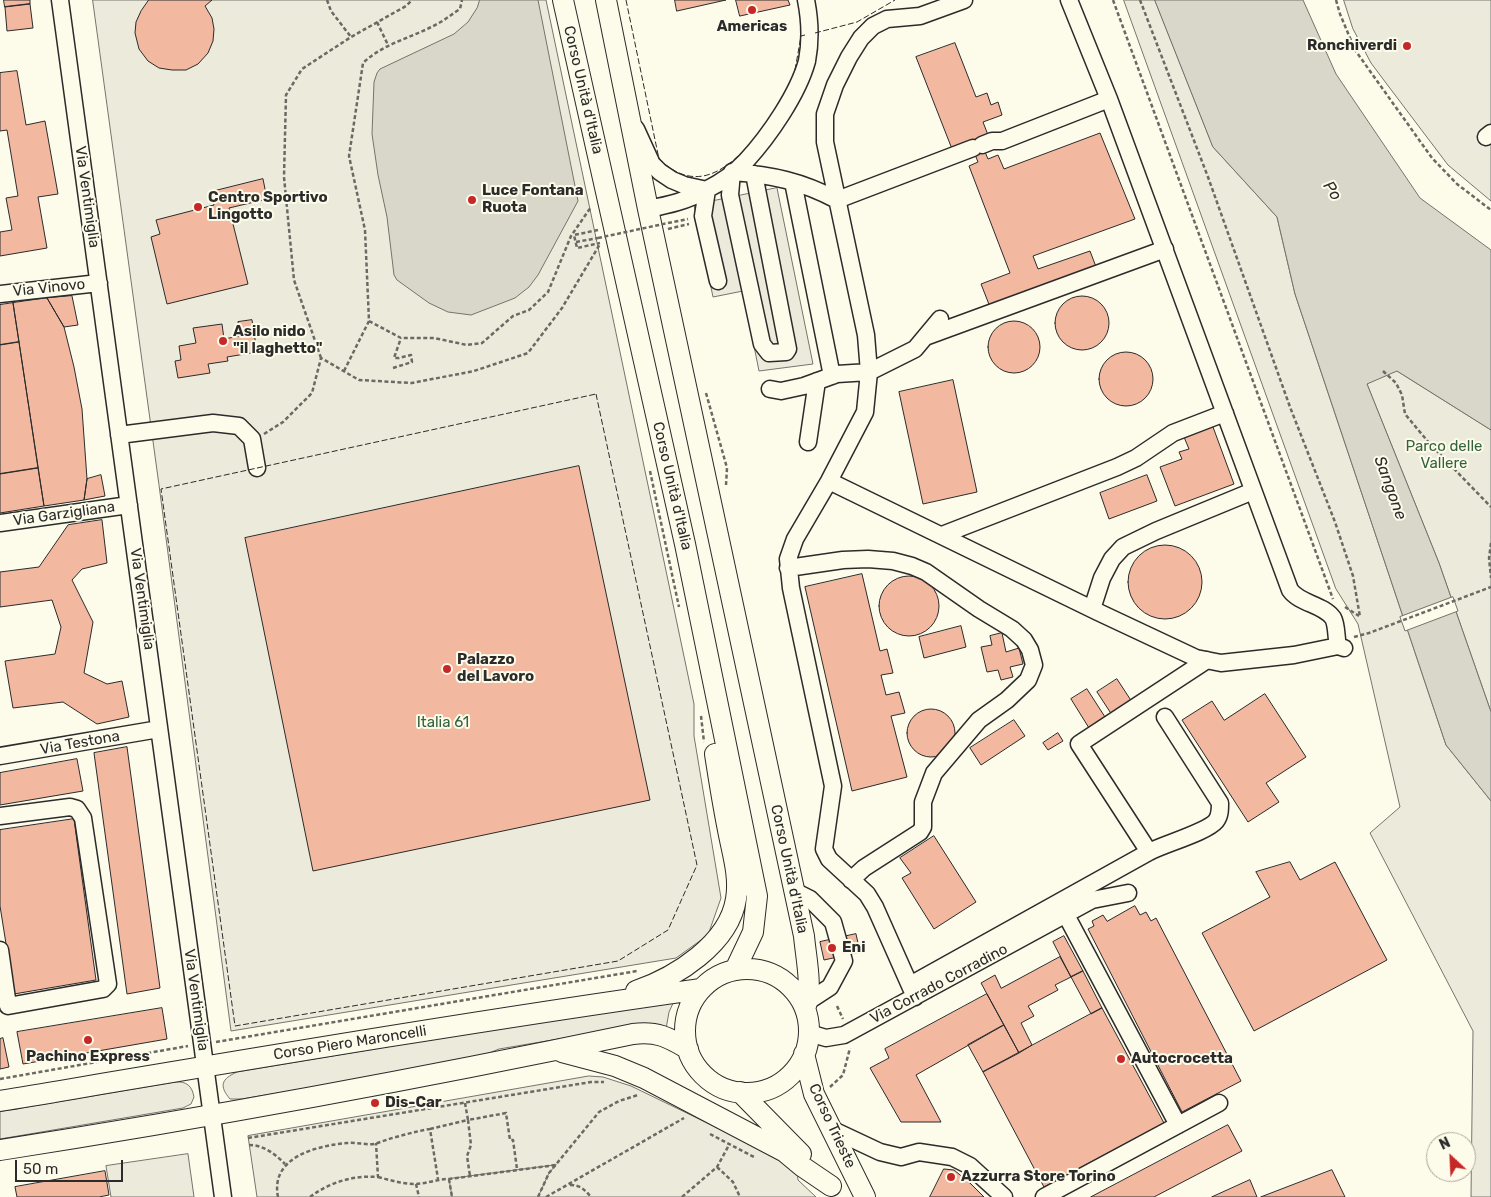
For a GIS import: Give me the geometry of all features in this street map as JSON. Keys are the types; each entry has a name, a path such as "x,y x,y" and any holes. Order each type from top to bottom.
{"main road":[{"name":"Corso Unità d'Italia","path":"563,0 685,544 758,896 753,932 735,970"},
{"name":"Corso Unità d'Italia","path":"600,0 618,54"},
{"name":"Corso Unità d'Italia","path":"606,0 648,209 804,936 809,986 806,1006"},
{"path":"601,1003 648,987 679,970 709,948 726,926 736,900 738,879 715,754 721,719"},
{"path":"750,969 764,971 776,976 796,993 806,1006 809,1033 804,1054 798,1066 778,1084 760,1090 740,1092 718,1086 706,1077 696,1065 688,1050 685,1028 694,998 701,989 715,978 735,970 750,969"},
{"name":"Corso Piero Maroncelli","path":"0,1101 601,1003 701,989"},
{"path":"0,1150 212,1115 648,1032 669,1038 688,1050"},
{"path":"556,1051 615,1066 644,1078 785,1152 834,1192"},
{"name":"Corso Trieste","path":"804,1054 814,1094 865,1197"},
{"name":"Corso Trieste","path":"740,1092 834,1192"}],"street":[{"name":"Via Ventimiglia","path":"60,0 223,1197"},
{"path":"648,209 677,202 707,190 745,162 761,143 796,88 806,61 810,34 806,0"},
{"path":"964,0 920,16 887,20 874,26 861,38 849,57 835,85 825,114 824,142 866,334 869,372 865,412 829,481 795,539 788,559 788,568 833,786 824,849 829,859 867,894 875,907 913,991 1148,852 1204,830 1215,823 1220,813 1220,803 1165,717"},
{"path":"829,481 1196,658 1221,663 1294,655 1344,643 1332,617 1326,612 1295,597 1290,590 1109,99 1069,0"},
{"path":"732,172 771,175 837,200 992,141 1002,141 1109,99"},
{"path":"630,119 652,164 660,172 678,182 707,190"},
{"path":"732,172 730,195 762,344 769,353 786,352 788,348 754,174"},
{"path":"793,182 824,378 808,442"},
{"path":"707,190 703,216 718,281"},
{"path":"925,337 1165,249"},
{"name":"Via Vinovo","path":"0,294 99,283"},
{"path":"770,389 781,391 838,374 869,372 915,349 940,319"},
{"path":"942,535 1117,467 1136,458 1182,429 1225,413"},
{"path":"119,435 213,423 239,426 252,439 257,468"},
{"path":"1092,609 1102,578 1112,559 1123,547 1156,531 1254,491"},
{"name":"Via Garzigliana","path":"0,523 129,505"},
{"path":"788,568 843,560 868,559 893,561 912,566 926,572 980,610 1012,629 1024,640 1030,650 1034,665 1028,680 1007,700 979,720 934,773 923,802 923,827 920,832 864,868 851,880"},
{"path":"1148,852 1079,744 1207,660"},
{"name":"Via Testona","path":"0,756 159,729"},
{"path":"0,816 70,807 76,810 83,818 108,984 104,989 8,1006 0,950"},
{"path":"794,891 810,899 833,922 844,961 830,987 806,1006"},
{"name":"Via Corrado Corradino","path":"809,1033 826,1038 844,1035 913,991 1066,915 1092,900 1128,894"},
{"path":"1066,915 1178,1125"},
{"path":"1044,1197 1219,1103"},
{"path":"831,1129 880,1152 901,1157 919,1152 952,1157 970,1166 1004,1197"}],"path":[{"path":"326,0 331,11 350,38"},
{"path":"252,439 283,422 312,393 322,358 294,280 284,178 286,95 302,70 376,22 406,6 412,0"},
{"path":"344,372 369,321 365,230 349,156 363,63 372,54 388,45 437,24 460,9 462,0"},
{"path":"1114,0 1335,607"},
{"path":"1140,0 1208,177 1290,407 1334,522 1353,576 1360,617 1333,599"},
{"path":"1336,0 1355,50 1432,158 1458,184 1491,210"},
{"path":"376,22 388,45"},
{"path":"369,321 401,338 434,338 468,345 482,343 513,316 529,310 548,292 571,236 593,204"},
{"path":"576,242 688,219"},
{"path":"667,229 689,225"},
{"path":"598,230 574,235 577,248 600,243"},
{"path":"322,358 359,380 412,383 474,370 528,353 562,308 600,243"},
{"path":"600,243 602,253"},
{"path":"393,368 412,362 411,355 394,358 401,338"},
{"path":"1384,371 1396,383 1402,395 1405,414 1430,444 1491,507"},
{"path":"648,466 680,611"},
{"path":"1491,543 1489,558 1491,578"},
{"path":"1344,643 1491,587"},
{"path":"701,707 704,746"},
{"path":"0,1079 642,970"},
{"path":"248,1138 592,1082 610,1084"},
{"path":"538,1197 545,1181 556,1165 599,1112 619,1101 640,1095 634,1092"},
{"path":"465,1102 471,1145 467,1156 470,1176"},
{"path":"278,1197 277,1183 279,1173 286,1164 292,1159 323,1147 348,1142 376,1143 397,1136 506,1113 510,1140 513,1140 517,1169"},
{"path":"546,1197 684,1118 677,1114"},
{"path":"430,1129 438,1179"},
{"path":"707,1132 758,1159"},
{"path":"376,1143 378,1177"},
{"path":"249,1145 257,1145 264,1148 279,1157 286,1164"},
{"path":"682,1197 717,1167 729,1145"},
{"path":"310,1197 337,1182 369,1176 405,1184 416,1184 438,1179 556,1165"},
{"path":"717,1167 733,1182 740,1197"},
{"path":"449,1179 452,1197"},
{"path":"416,1184 419,1197"},
{"path":"568,1185 576,1185 584,1189 591,1197"}],"green space":[{"name":"Italia 61","path":"93,0 546,0 694,704 694,736 721,898 708,935 676,958 231,1031"},
{"path":"1124,0 1155,0 1213,147 1277,217 1295,294 1446,745 1491,801 1491,1197 1471,1197 1471,1182 1476,1182 1476,1132 1472,1132 1473,1031 1370,833 1400,807 1358,624 1336,589"},
{"path":"1344,0 1491,0 1491,201 1448,165 1371,63 1353,29"},
{"name":"Parco delle Vallere","path":"1397,371 1491,430 1491,712 1439,563 1367,384"},
{"path":"675,999 669,1012 666,1029 647,1024 499,1049 469,1061 242,1099 230,1099 223,1087 225,1080 237,1072"},
{"path":"589,1076 603,1077 631,1086 794,1165 798,1180 816,1197 257,1197 248,1136"},
{"path":"175,1082 186,1083 190,1087 194,1097 191,1104 183,1108 0,1139 0,1112"}],"shaded area":[{"path":"777,188 813,364 759,371 743,291 713,297 694,205"},
{"path":"188,1154 194,1197 111,1197 106,1166"},
{"path":"556,1165 549,1173 538,1197 452,1197 449,1179"}],"water":[{"path":"480,0 538,0 578,201 538,275 529,287 515,298 471,315 448,312 429,303 397,280 394,275 387,217 372,134 374,82 380,69 454,34 468,22"},
{"path":"1155,0 1303,0 1336,74 1420,198 1491,250 1491,430 1397,371 1367,384 1439,563 1491,712 1491,801 1446,745 1295,294 1277,217 1213,147"}],"pier":[{"path":"1453,597 1458,611 1405,631 1400,617"}],"building":[{"path":"4,0 30,0 30,4 5,7"},
{"path":"149,0 212,0 205,6 212,18 214,29 213,41 208,53 198,64 186,70 172,70 159,68 148,61 139,49 135,33 136,22"},
{"name":"Americas","path":"675,0 726,0 677,11"},
{"name":"Americas","path":"736,0 788,0 790,5 740,16"},
{"path":"30,4 33,28 7,31 5,7"},
{"path":"955,43 976,97 987,93 991,105 998,102 1002,115 983,122 988,135 982,145 988,159 998,155 1004,169 1100,133 1135,219 1033,256 1038,269 1090,251 1098,272 992,312 981,284 1010,273 969,166 978,162 970,142 952,149 916,57"},
{"path":"17,71 26,125 45,121 58,194 38,197 47,248 0,256 0,232 12,230 6,198 18,196 7,130 0,131 0,73"},
{"path":"263,179 267,199 229,208 248,284 167,304 151,237 160,234 156,220 214,205 211,192"},
{"path":"72,296 78,325 64,327 47,298"},
{"path":"1082,296 1092,298 1101,304 1107,313 1109,323 1107,333 1101,342 1092,348 1082,350 1072,348 1063,342 1057,333 1055,323 1057,313 1063,304 1072,298"},
{"path":"47,298 64,327 74,367 82,409 87,479 84,500 44,506 13,303"},
{"path":"13,303 19,342 0,345 0,305"},
{"path":"252,320 257,352 227,357 228,361 208,364 210,373 178,378 175,361 181,360 179,346 196,343 193,328 222,324 224,339 240,336 238,322"},
{"path":"1009,321 1019,321 1028,325 1036,333 1040,347 1036,361 1028,369 1019,373 1009,373 1000,369 992,361 988,352 988,342 992,333 1000,325"},
{"path":"19,342 38,468 0,474 0,345"},
{"path":"1121,352 1131,352 1141,356 1149,364 1153,379 1149,394 1141,402 1131,406 1121,406 1111,402 1103,394 1099,384 1099,374 1103,364 1111,356"},
{"path":"953,380 977,492 923,504 899,392"},
{"path":"1213,427 1234,484 1175,506 1160,467 1182,459 1179,452 1189,449 1184,437"},
{"name":"Palazzo del Lavoro","path":"579,466 650,800 313,871 245,538"},
{"path":"38,468 44,506 0,513 0,474"},
{"path":"101,475 105,496 84,500 87,479"},
{"path":"1147,475 1157,501 1109,519 1100,493"},
{"path":"102,520 107,563 82,569 72,580 93,622 84,673 107,684 122,681 129,717 97,724 63,702 13,708 5,661 55,654 61,627 52,600 0,607 0,572 39,567 68,525"},
{"path":"1165,545 1186,551 1196,561 1202,582 1196,603 1186,613 1165,619 1144,613 1134,603 1128,582 1134,561 1144,551"},
{"path":"862,574 880,651 887,649 893,673 881,675 886,695 899,692 905,713 891,716 907,777 852,791 805,587"},
{"path":"903,576 915,576 926,581 934,589 939,600 937,618 926,631 915,636 903,636 892,631 884,623 879,612 879,600 884,589 892,581"},
{"path":"961,626 966,647 924,658 919,637"},
{"path":"1002,633 1006,652 1019,648 1023,664 1010,667 1013,677 1001,680 998,670 987,672 981,647 992,645 990,636"},
{"path":"1117,679 1134,705 1114,718 1097,692"},
{"path":"1087,689 1105,717 1089,728 1071,699"},
{"path":"1265,694 1306,757 1266,783 1279,802 1248,822 1182,720 1212,701 1224,720"},
{"path":"926,709 936,709 948,716 955,728 955,738 948,750 936,757 926,757 918,753 911,746 907,738 907,728 911,720 918,713"},
{"path":"1014,720 1025,736 981,765 970,748"},
{"path":"1058,733 1063,741 1048,750 1043,743"},
{"path":"127,747 160,988 127,994 94,753"},
{"path":"77,759 83,791 0,805 0,773"},
{"path":"74,819 96,980 14,994 0,906 0,830"},
{"path":"934,836 976,902 934,929 902,878 911,873 900,858"},
{"path":"1290,862 1300,880 1335,862 1387,960 1254,1031 1202,933 1270,897 1256,872"},
{"path":"1135,906 1140,915 1146,912 1151,921 1156,918 1241,1081 1182,1112 1088,929 1094,926 1092,921 1103,915 1107,921"},
{"path":"856,934 860,952 824,960 820,942"},
{"path":"1064,936 1083,971 1071,977 1053,942"},
{"path":"1060,957 1071,977 1055,985 1058,990 1028,1006 1034,1016 1021,1023 1032,1045 1019,1053 981,983 995,975 1001,988"},
{"path":"1083,971 1102,1008 1091,1014 1071,977"},
{"path":"987,994 1004,1025 916,1075 941,1122 901,1122 870,1068 889,1058 885,1049"},
{"path":"162,1008 167,1039 23,1064 17,1032"},
{"path":"1102,1008 1164,1123 1044,1187 983,1072"},
{"path":"1004,1025 1019,1053 983,1072 968,1045"},
{"path":"3,1038 9,1067 0,1069 0,1039"},
{"path":"1228,1125 1242,1151 1154,1197 1091,1197"},
{"name":"Azzurra Store Torino","path":"944,1169 954,1170 984,1197 930,1197"},
{"path":"1332,1170 1345,1197 1261,1197"},
{"path":"105,1171 109,1195 99,1197 17,1197 15,1187"},
{"path":"1250,1180 1257,1197 1212,1197"}],"fence":[{"path":"626,0 659,159 671,169 682,174 694,177 705,176 726,166 746,148"},
{"path":"815,33 857,22 895,0"},
{"path":"795,70 801,36 805,35"},
{"path":"596,394 697,865 668,930 618,961 235,1026 161,489 596,394"}],"place":[{"name":"Americas","path":"752,10"},
{"name":"Ronchiverdi","path":"1407,46"},
{"name":"Luce Fontana Ruota","path":"472,200"},
{"name":"Centro Sportivo Lingotto","path":"198,207"},
{"name":"Asilo nido \"il laghetto\"","path":"223,341"},
{"name":"Palazzo del Lavoro","path":"447,669"},
{"name":"Eni","path":"832,948"},
{"name":"Pachino Express","path":"88,1040"},
{"name":"Autocrocetta","path":"1121,1059"},
{"name":"Dis-Car","path":"375,1103"},
{"name":"Azzurra Store Torino","path":"951,1177"}],"water label":[{"name":"Po","path":"1332,191"},
{"name":"Sangone","path":"1390,488"}]}
